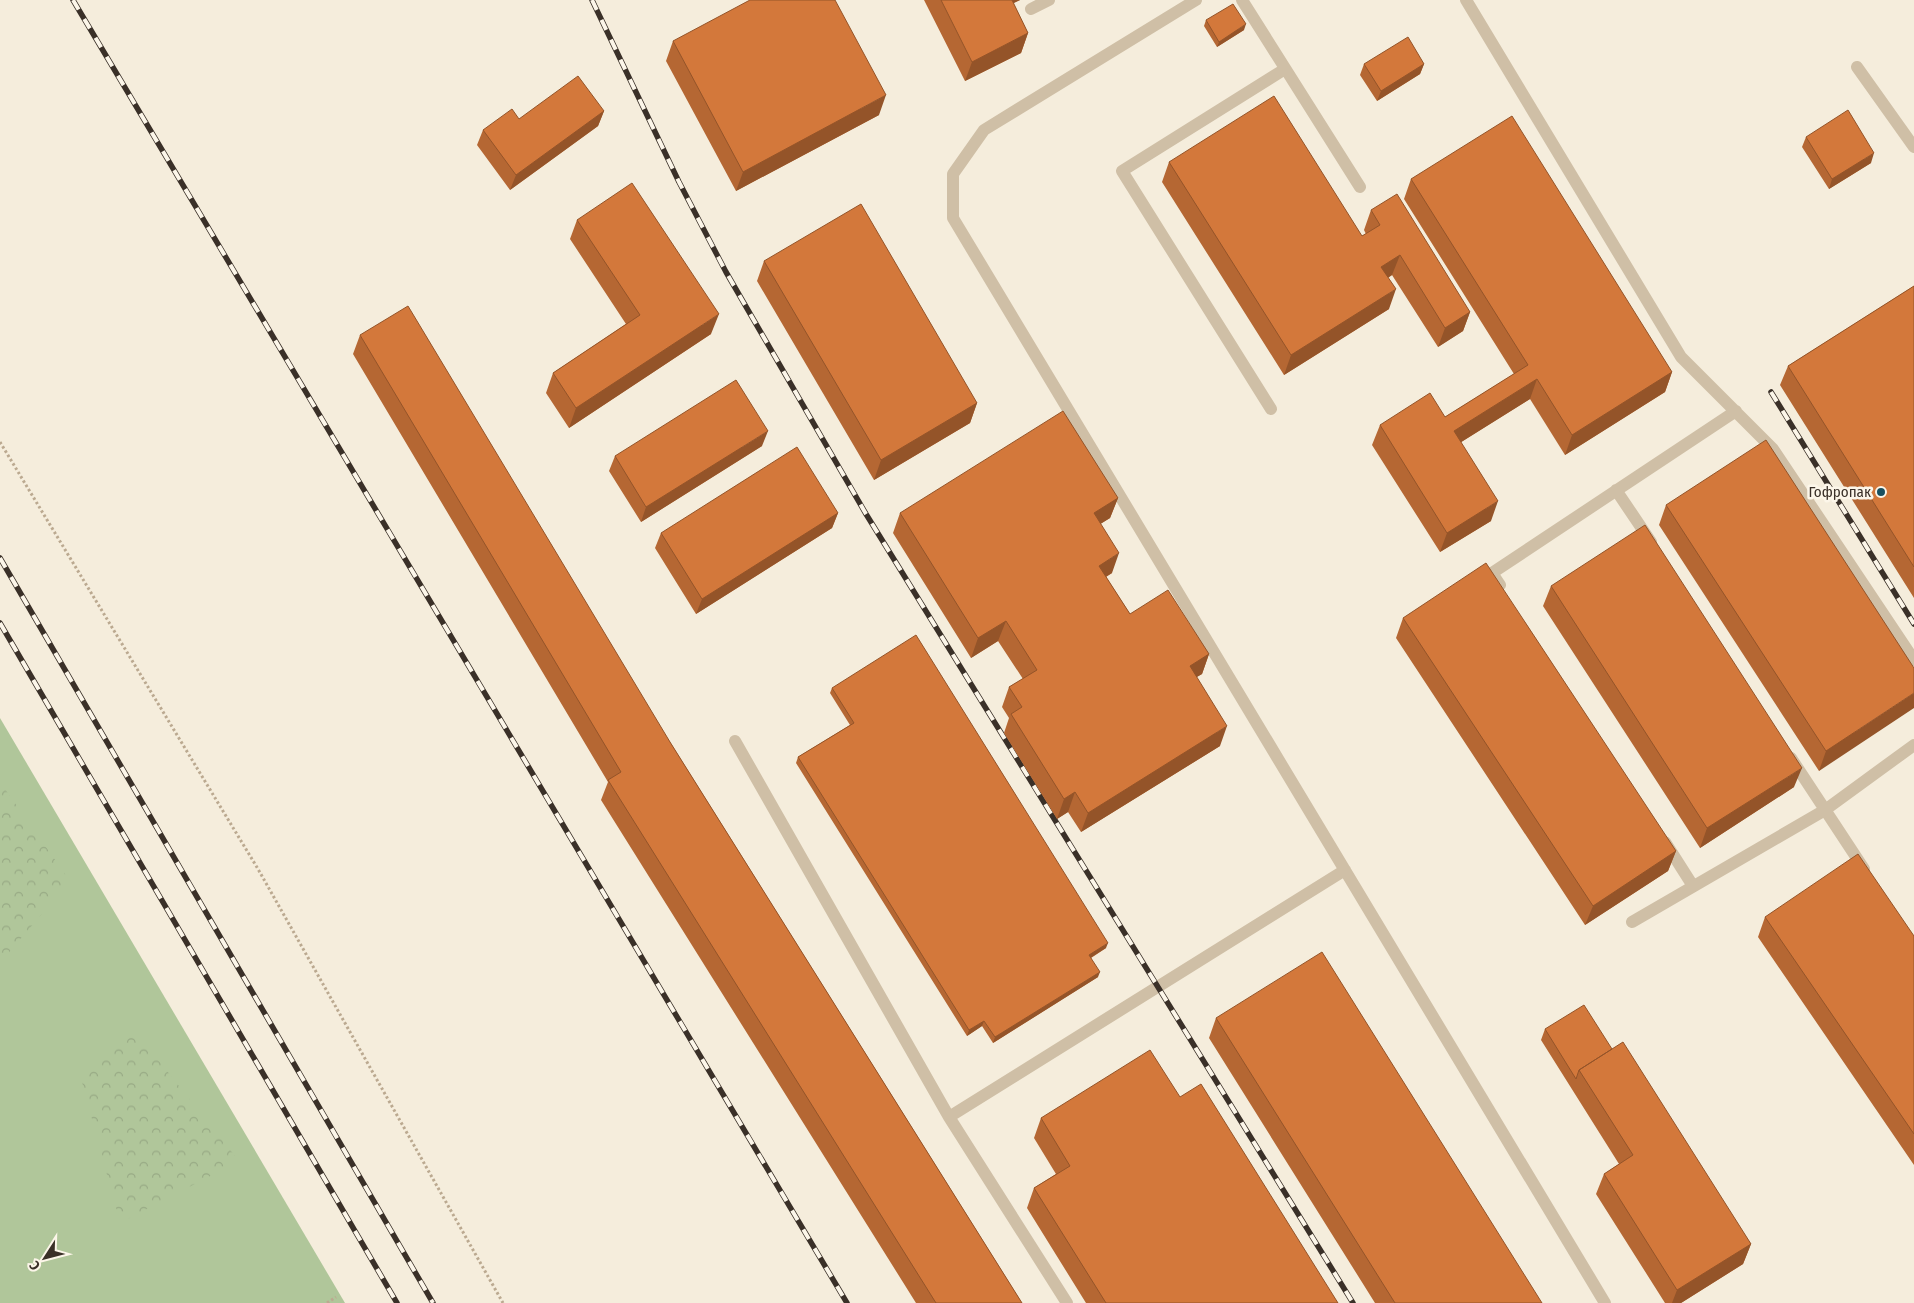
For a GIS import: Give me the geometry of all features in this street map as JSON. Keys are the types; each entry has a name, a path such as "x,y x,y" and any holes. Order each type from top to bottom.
{"street":[{"path":"1031,9 1049,0"},
{"path":"1196,0 984,130 954,174 953,218 1605,1303"},
{"path":"1242,0 1360,187"},
{"path":"1466,0 1681,358 1773,448 1914,660"},
{"path":"1856,67 1914,147"},
{"path":"1272,409 1122,171 1285,69"},
{"path":"1508,598 1492,573 1736,411"},
{"path":"1616,490 1659,555"},
{"path":"735,741 949,1117 1067,1303"},
{"path":"1782,744 1872,882"},
{"path":"1632,922 1825,810 1914,745"},
{"path":"1656,828 1693,886"},
{"path":"949,1117 1345,870"}],"path":[{"path":"0,442 258,869 504,1303"},
{"path":"327,1303 336,1297"}],"green space":[{"path":"0,718 345,1303 0,1303"},
{"path":"0,782 70,881 0,963"},
{"path":"131,1026 239,1161 120,1223 82,1082"}],"building":[{"path":"750,0 835,0 886,95 743,172 673,41"},
{"path":"941,0 1012,0 1028,33 972,62"},
{"path":"1233,4 1246,24 1219,42 1206,20"},
{"path":"1408,37 1424,64 1381,91 1364,64"},
{"path":"578,76 604,111 516,175 483,130 512,109 519,119"},
{"path":"1274,96 1362,236 1380,225 1371,210 1397,194 1470,312 1445,328 1400,255 1381,267 1396,289 1291,355 1169,162"},
{"path":"1848,110 1874,153 1832,179 1806,137"},
{"path":"1512,116 1672,372 1572,435 1537,379 1454,431 1498,501 1447,533 1380,425 1430,393 1445,417 1528,365 1411,179"},
{"path":"632,183 719,314 576,408 553,373 640,315 577,220"},
{"path":"861,204 977,403 881,460 764,261"},
{"name":"Гофропак","path":"1914,286 1914,567 1788,366"},
{"path":"408,306 670,742 1022,1303 936,1303 608,780 621,772 360,335"},
{"path":"736,380 768,431 646,507 615,456"},
{"path":"1063,411 1118,498 1094,513 1119,553 1099,566 1130,614 1168,590 1209,654 1190,666 1227,726 1088,813 1075,792 1064,799 1011,714 1022,707 1009,687 1037,670 1006,621 978,638 900,513"},
{"path":"1766,440 1914,668 1914,693 1826,751 1666,505"},
{"path":"797,447 838,513 702,599 661,533"},
{"path":"1645,525 1802,768 1707,828 1551,586"},
{"path":"1486,563 1676,851 1593,906 1403,618"},
{"path":"916,635 1108,943 1089,955 1100,972 995,1037 984,1021 969,1030 798,757 854,723 832,688"},
{"path":"1858,854 1914,936 1914,1134 1765,917"},
{"path":"1322,952 1542,1303 1395,1303 1216,1018"},
{"path":"1584,1005 1612,1049 1579,1070 1576,1079 1545,1029"},
{"path":"1623,1042 1751,1244 1677,1290 1604,1174 1633,1155 1579,1070"},
{"path":"1150,1050 1180,1097 1201,1084 1338,1303 1106,1303 1034,1188 1070,1166 1041,1118"}],"railway":[{"path":"73,0 847,1303"},
{"path":"592,0 679,182 726,272 866,514 1353,1303"},
{"path":"1771,392 1914,624"},
{"path":"0,558 433,1303"},
{"path":"0,623 397,1303"}],"place":[{"name":"Гофропак","path":"1881,492"}]}
